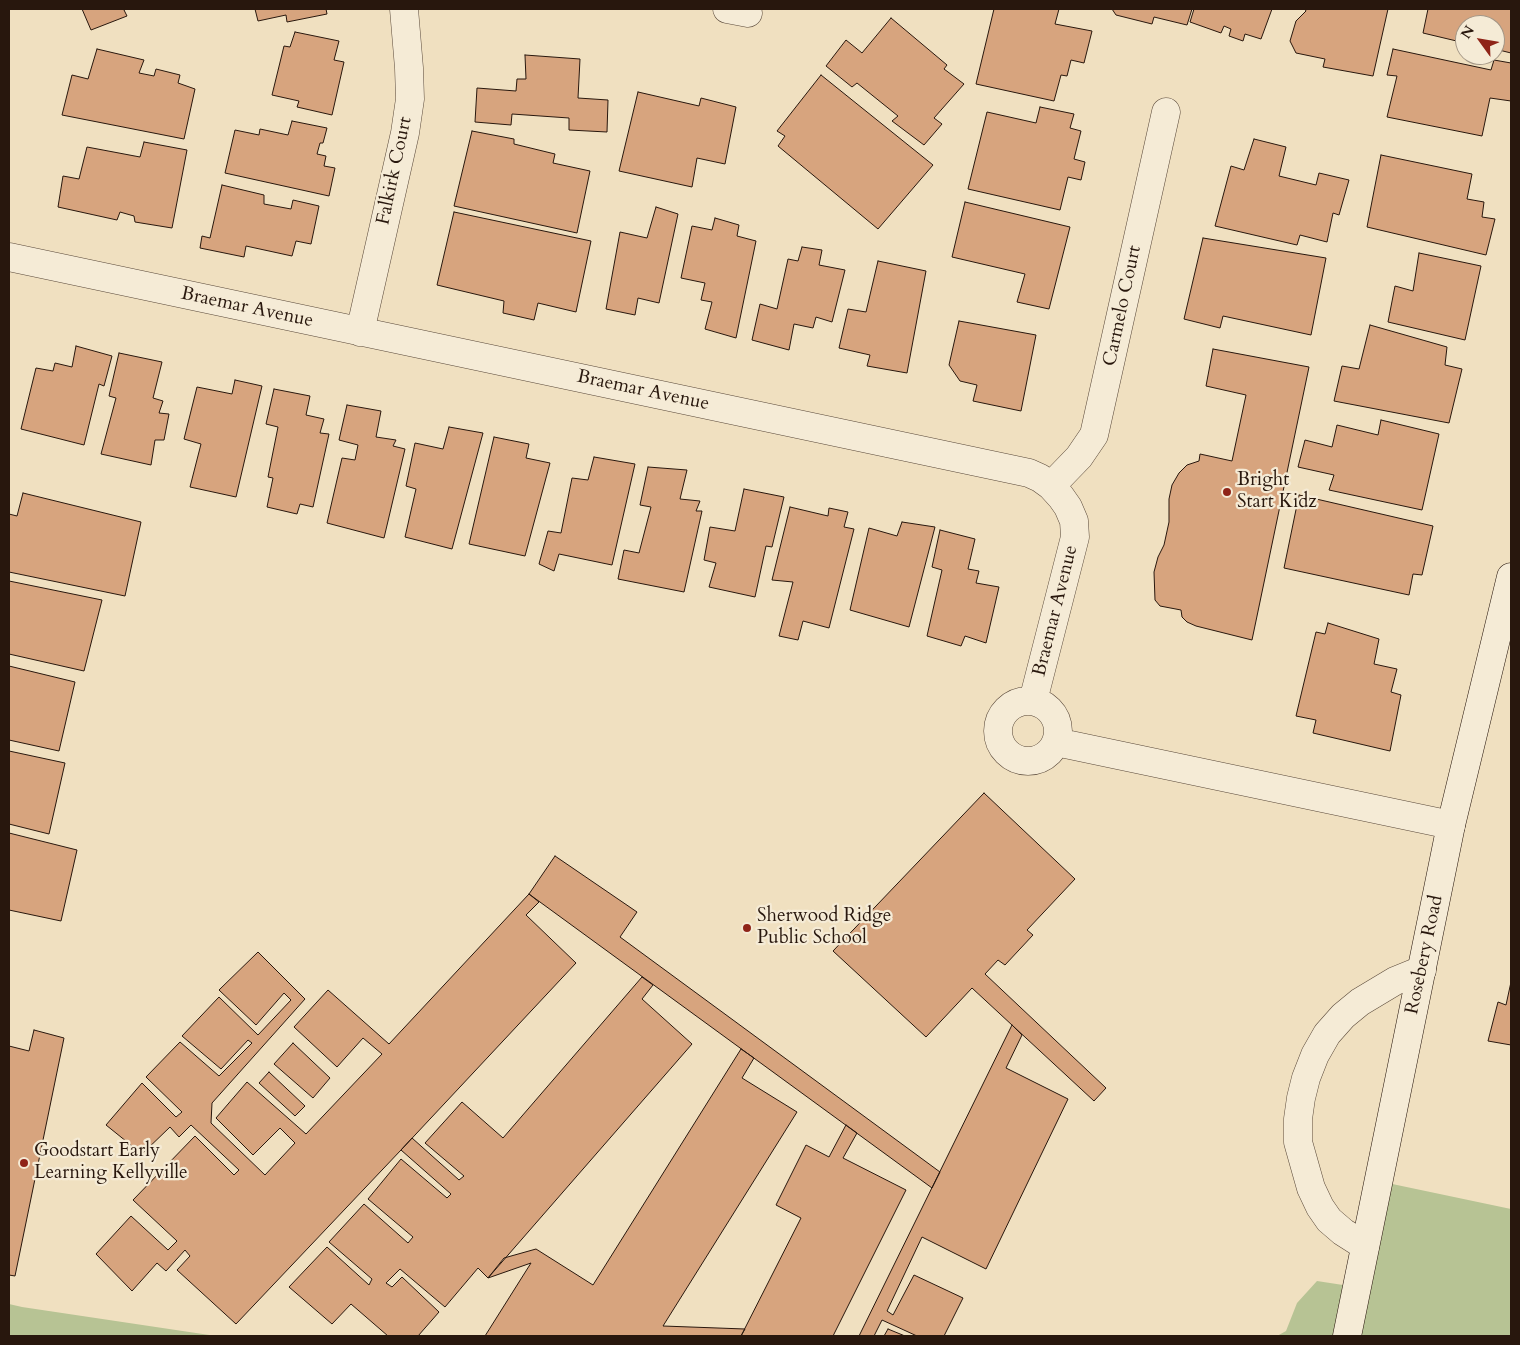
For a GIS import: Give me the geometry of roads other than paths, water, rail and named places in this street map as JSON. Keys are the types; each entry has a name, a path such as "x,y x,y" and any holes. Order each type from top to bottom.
{"street":[{"name":"Falkirk Court","path":"360,332 403,143 410,99 406,9"},
{"name":"Carmelo Court","path":"1052,486 1080,457 1094,436 1166,112"},
{"name":"Braemar Avenue","path":"9,257 1018,470 1040,478 1052,486 1068,507 1074,521 1075,537 1033,701"},
{"name":"Rosebery Road","path":"1347,1336 1452,825 1511,579"},
{"path":"1024,701 1033,701 1043,705 1051,712 1056,721 1058,732 1056,742 1051,750 1035,760 1016,758 1008,753 1002,745 999,736 1002,718 1007,710 1015,704 1024,701"},
{"path":"1056,742 1452,825"},
{"path":"1365,1246 1343,1232 1329,1220 1311,1188 1298,1142 1298,1119 1301,1098 1315,1055 1327,1034 1344,1016 1360,1002 1395,980 1422,970"}],"place":[{"name":"Bright Start Kidz","path":"1227,492"},
{"name":"Sherwood Ridge Public School","path":"747,928"},
{"name":"Goodstart Early Learning Kellyville","path":"24,1163"}]}
